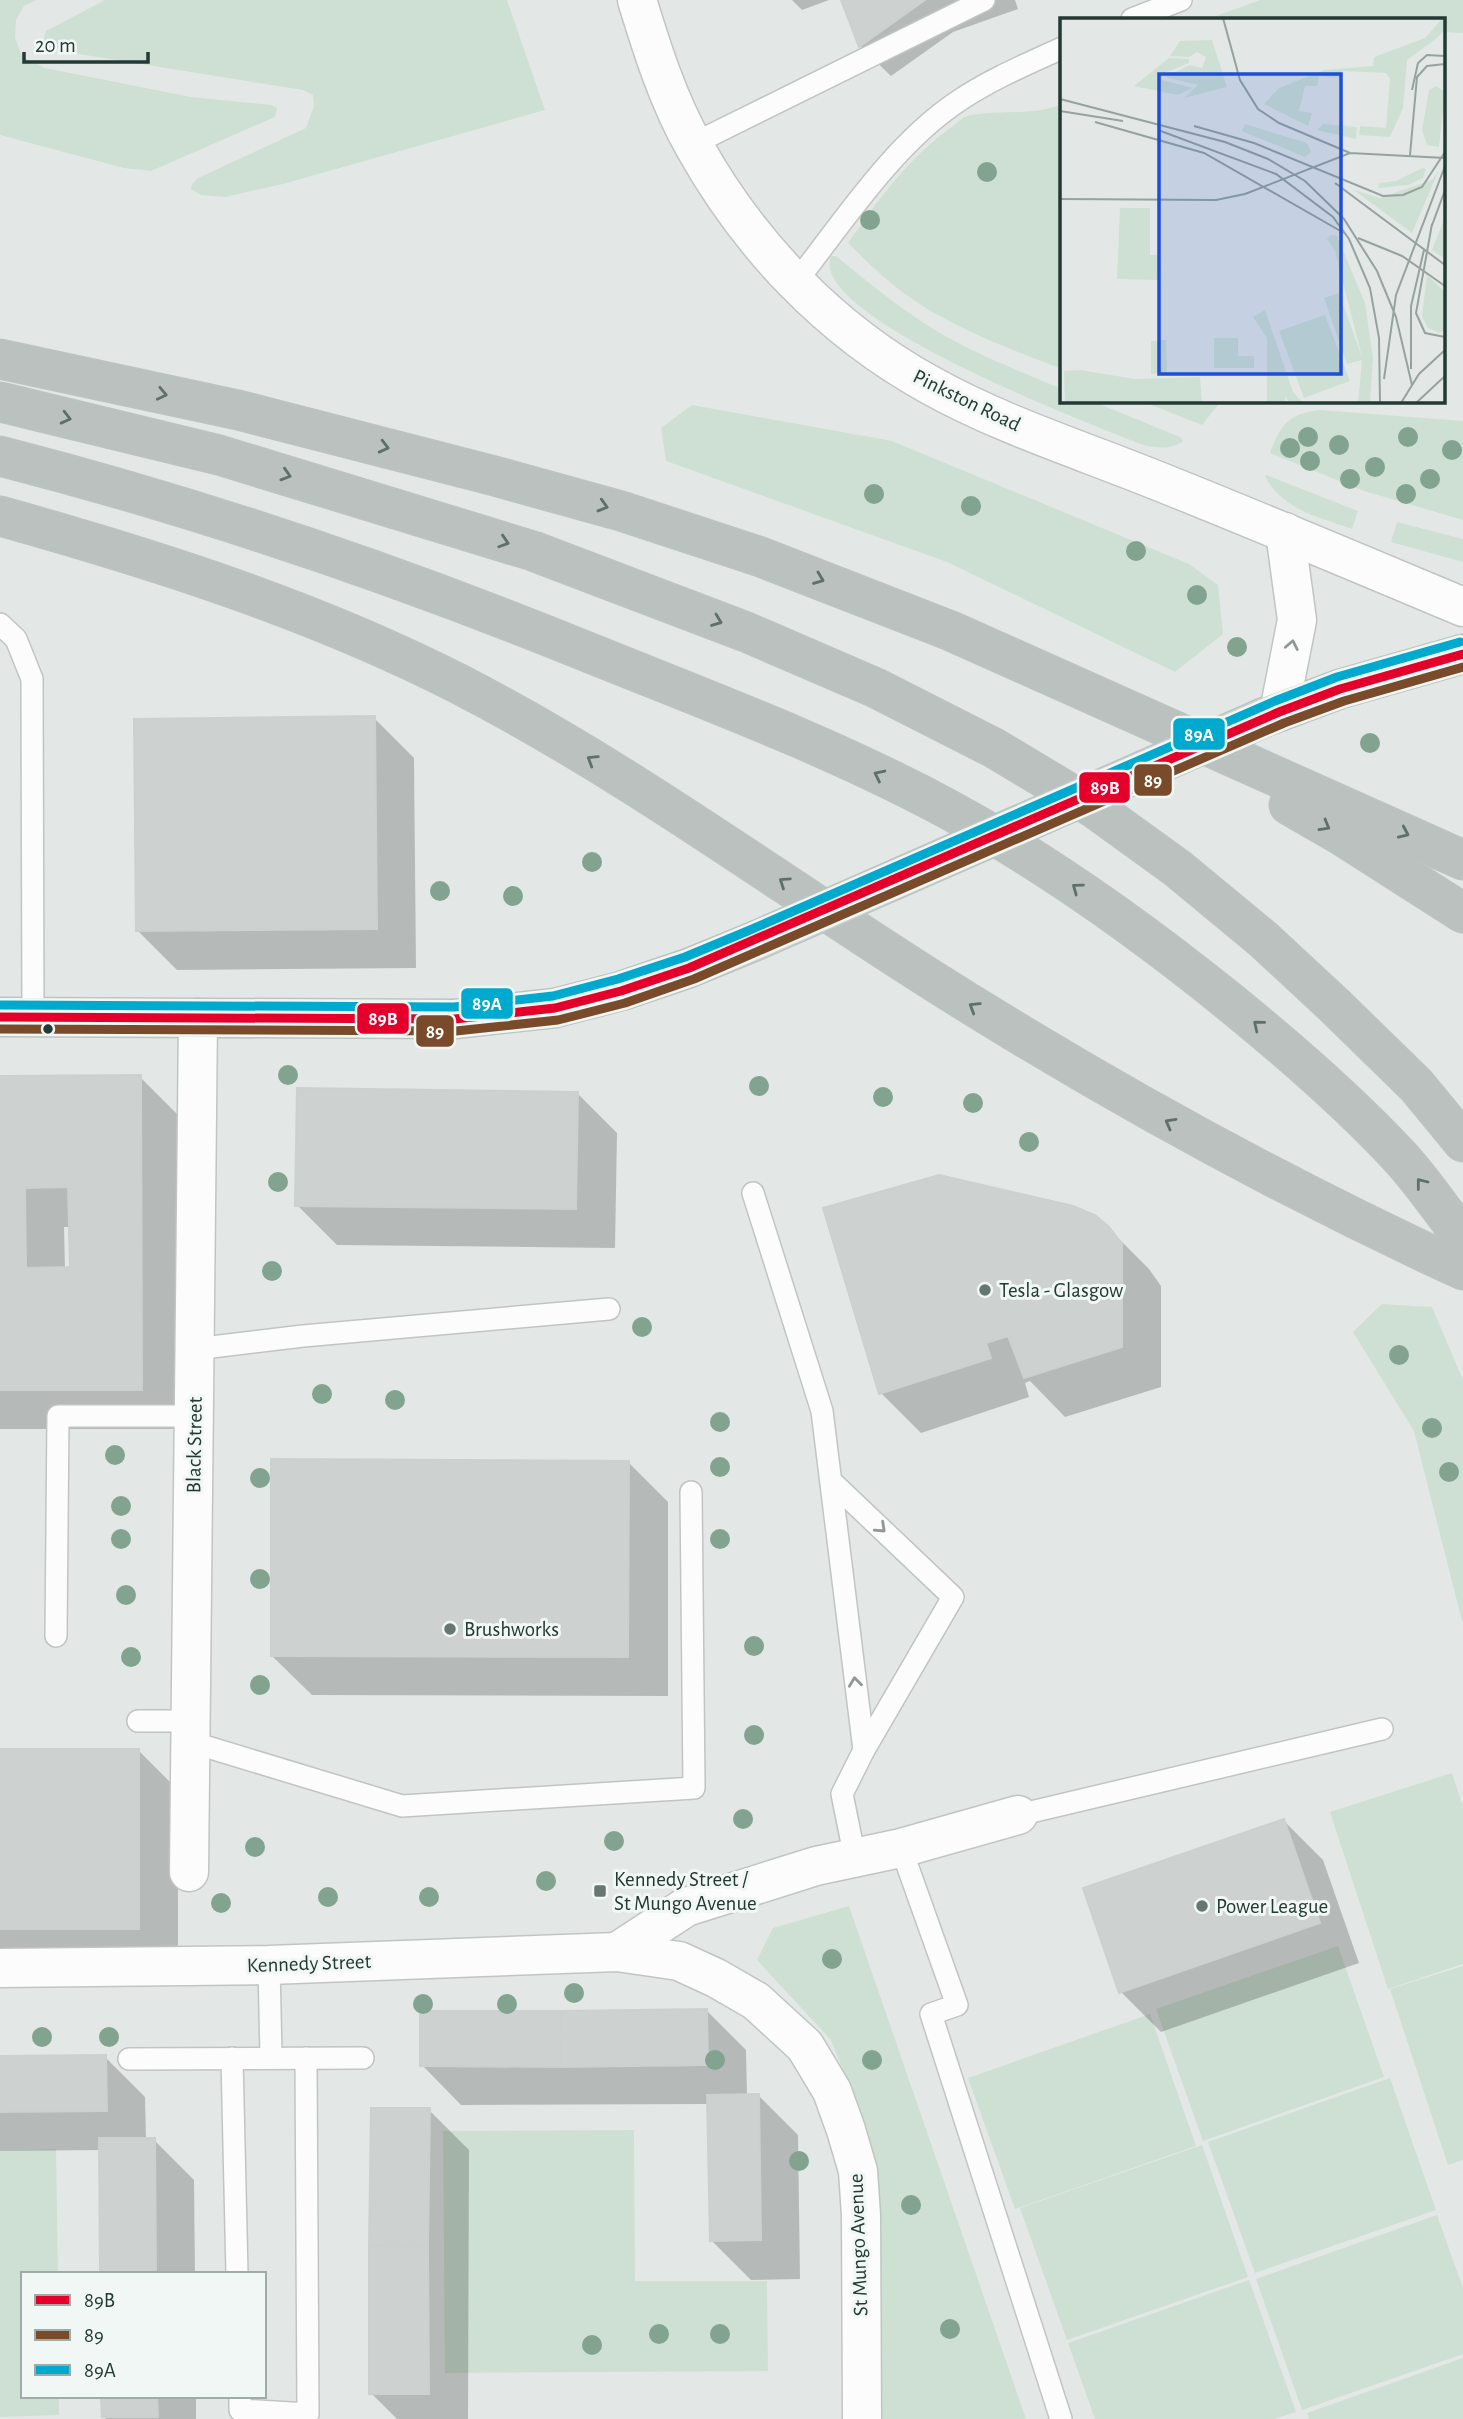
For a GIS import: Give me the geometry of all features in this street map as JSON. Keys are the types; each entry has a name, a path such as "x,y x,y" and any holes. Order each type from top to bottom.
{"highway":[{"path":"0,359 238,410 487,474 621,511 761,557 951,631 1463,859"},
{"path":"0,402 219,455 533,551 746,632 876,688 994,748 1083,801 1177,869 1264,940 1334,1005 1416,1086 1463,1142"},
{"path":"0,456 215,516 384,574 727,708 853,763 945,808 1068,881 1185,966 1296,1056 1401,1158 1463,1238"},
{"path":"0,516 111,547 239,591 362,638 461,685 581,753 717,837 993,1018 1120,1095 1230,1155 1463,1270"},
{"path":"1073,685 1342,835 1463,914"},
{"path":"1230,1155 1463,1238"}],"main road":[{"path":"17,1017 455,1019 555,1008 621,992 755,941 1272,714 1339,689 1463,654"}],"street":[{"name":"Pinkston Road","path":"637,0 653,52 693,144 730,204 796,282 833,319 863,343 931,385 1002,419 1285,532 1463,607"},
{"path":"1272,714 1297,620 1285,532"},
{"name":"Black Street","path":"189,1872 198,1018"},
{"path":"617,1952 686,1907 816,1866 901,1848 1018,1815"},
{"name":"Kennedy Street","path":"0,1968 270,1965 617,1952"},
{"name":"St Mungo Avenue","path":"617,1952 679,1961 756,2001 805,2046 832,2091 858,2171 861,2215 862,2419"}],"lane":[{"path":"693,144 984,0"},
{"path":"1135,18 1181,0"},
{"path":"796,282 878,178 935,119 989,83 1060,49"},
{"path":"0,624 16,639 32,679 17,1017"},
{"path":"753,1193 822,1411 863,1750"},
{"path":"195,1349 303,1336 609,1309"},
{"path":"56,1636 58,1416 194,1416"},
{"path":"831,1481 953,1597 863,1750 842,1794 855,1858"},
{"path":"138,1721 191,1731 401,1805 694,1788 691,1492"},
{"path":"1018,1815 1382,1729"},
{"path":"901,1848 957,2005 931,2014 1061,2419"},
{"path":"270,1965 271,2059"},
{"path":"129,2059 363,2059"},
{"path":"232,2059 237,2272"},
{"path":"240,2398 240,2410 308,2414 306,2059"}],"green space":[{"path":"0,0 37,0 24,6 16,20 15,38 22,56 45,68 191,97 271,105 277,108 275,117 151,171 124,168 0,135"},
{"path":"105,0 507,0 545,110 283,184 225,197 201,195 191,189 198,178 306,128 314,106 313,95 303,90 79,54 47,46 44,37 46,31"},
{"path":"1260,0 1463,0 1463,33 1446,32 1446,18 1211,18"},
{"path":"1060,105 1060,368 988,340 935,313 890,282 848,243 908,165 964,118 971,115 1051,108"},
{"path":"831,256 836,256 896,304 950,339 1060,388 1060,402 1094,402 1180,437 1183,441 1169,447 1143,445 1017,393 906,338 863,309 835,281"},
{"path":"1144,402 1220,402 1202,425"},
{"path":"692,405 892,441 1189,564 1218,585 1223,634 1175,672 947,562 666,461 661,428"},
{"path":"1320,410 1463,421 1463,520 1364,491 1270,453 1287,422 1300,414"},
{"path":"1266,475 1358,511 1352,529 1291,505 1272,488"},
{"path":"1397,522 1463,539 1463,562 1391,542"},
{"path":"1382,1304 1432,1307 1463,1380 1463,1625 1414,1431 1353,1332"},
{"path":"1452,1773 1463,1807 1463,1964 1388,1989 1330,1812"},
{"path":"849,1906 1026,2419 871,2419 872,2267 867,2131 831,2040 757,1960 773,1928"},
{"path":"1338,1946 1384,2077 1203,2141 1156,2009"},
{"path":"1463,1966 1463,2160 1448,2165 1390,1989"},
{"path":"1150,2014 1196,2146 1015,2209 968,2078"},
{"path":"1390,2078 1436,2210 1255,2273 1208,2142"},
{"path":"634,2130 635,2281 767,2281 768,2371 445,2373 443,2131"},
{"path":"1202,2145 1248,2277 1067,2340 1020,2208"},
{"path":"56,2149 58,2272 21,2272 21,2398 59,2398 59,2415 0,2417 0,2151"},
{"path":"1437,2215 1463,2288 1463,2354 1302,2410 1256,2279"},
{"path":"1249,2280 1296,2412 1274,2419 1095,2419 1068,2343"},
{"path":"1463,2358 1463,2419 1309,2419 1307,2413"}],"building":[{"path":"841,0 925,0 859,47"},
{"path":"375,716 377,929 136,931 134,719"},
{"path":"141,1075 142,1390 0,1390 0,1076","holes":["68,1187 70,1267 26,1268 25,1188"]},
{"path":"297,1088 578,1092 576,1209 295,1206"},
{"name":"Tesla - Glasgow","path":"939,1175 1073,1206 1095,1215 1109,1227 1122,1244 1122,1347 1024,1378 1008,1336 986,1343 991,1358 879,1394 823,1208"},
{"path":"271,1459 629,1461 628,1657 271,1656"},
{"path":"0,1749 139,1749 139,1929 0,1929"},
{"name":"Power League","path":"1284,1819 1320,1923 1119,1993 1083,1888"},
{"path":"707,2009 708,2065 561,2067 560,2011"},
{"path":"420,2011 560,2011 561,2067 420,2066"},
{"path":"106,2055 107,2111 0,2112 0,2056"},
{"path":"759,2094 761,2240 710,2241 707,2095"},
{"path":"371,2108 430,2108 428,2246 369,2245"},
{"path":"99,2138 155,2138 156,2272 100,2272"},
{"path":"369,2245 428,2246 429,2394 369,2394"},
{"path":"101,2398 157,2398 158,2417 102,2417"}],"transit line":[{"name":"89A","path":"0,1005 454,1007 553,996 618,979 685,957 1275,701 1337,677 1460,642"},
{"name":"89B","path":"0,1017 455,1019 555,1008 621,991 689,968 1279,712 1340,689 1463,654"},
{"name":"89","path":"0,1029 456,1031 558,1020 625,1003 694,979 1284,723 1344,701 1463,667"}],"place":[{"name":"Tesla - Glasgow","path":"985,1290"},
{"name":"Brushworks","path":"450,1629"},
{"name":"Kennedy Street / St Mungo Avenue","path":"600,1891"},
{"name":"Power League","path":"1202,1906"}]}
